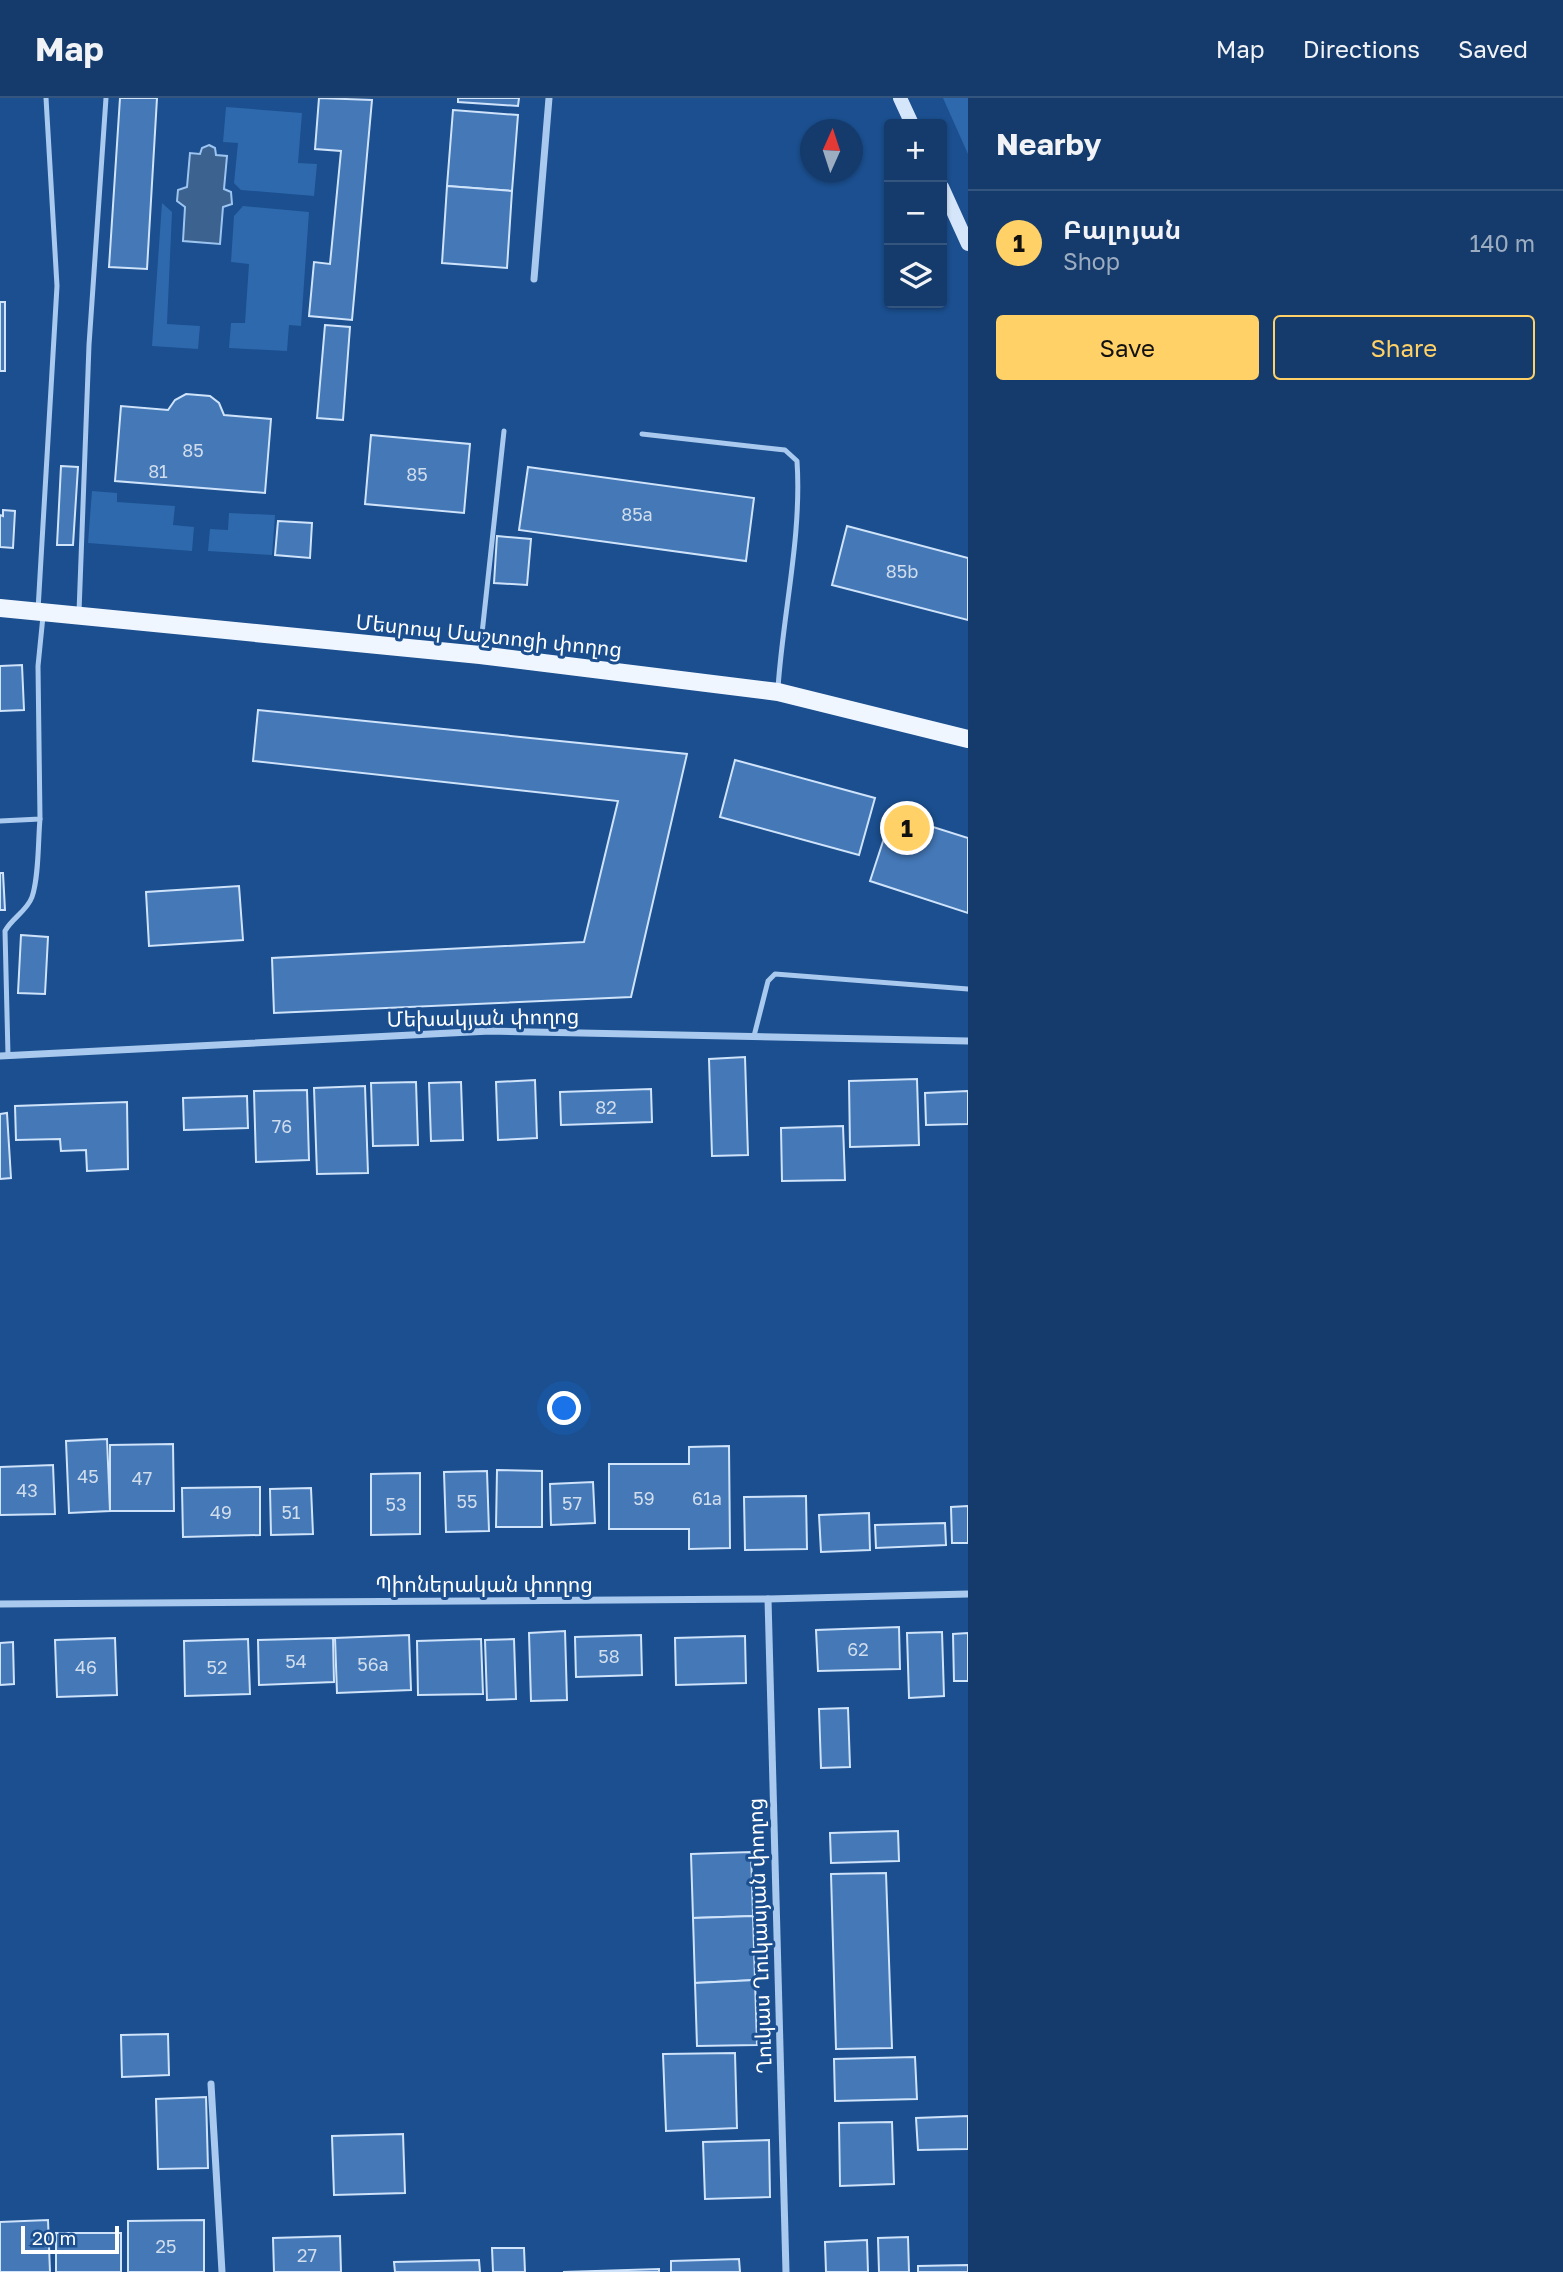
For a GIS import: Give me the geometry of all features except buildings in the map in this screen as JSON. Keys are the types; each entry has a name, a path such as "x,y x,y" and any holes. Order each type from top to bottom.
{"main road":[{"name":"Մեսրոպ Մաշտոցի փողոց","path":"0,608 480,655 778,692 968,739"}],"street":[{"path":"534,279 549,98"},
{"path":"900,98 910,119"},
{"path":"947,198 968,244"},
{"name":"Մեխակյան փողոց","path":"4,1056 490,1031 968,1041"},
{"name":"Պիոներական փողոց","path":"0,1604 768,1599 968,1594"},
{"name":"Ղուկաս Ղուկասյան փողոց","path":"768,1599 786,2272"},
{"path":"211,2084 222,2272"}],"lane":[{"path":"4,1056 5,931 32,896 40,819 38,666 57,286 46,98"},
{"path":"79,615 89,345 106,98"},
{"path":"480,655 504,431"},
{"path":"642,434 785,450 797,461 799,493 781,635 778,692"},
{"path":"0,821 40,819"},
{"path":"754,1036 768,981 775,974 968,989"}],"shaded area":[{"path":"943,98 968,98 968,154"},
{"path":"226,107 302,113 298,163 317,164 314,196 241,190 234,183 238,143 223,142"},
{"path":"209,145 215,148 216,155 227,156 224,189 231,192 232,204 223,207 220,244 183,241 185,207 177,201 178,190 187,187 190,153 200,154 202,148"},
{"path":"162,203 172,212 167,324 200,326 198,349 152,346"},
{"path":"243,206 309,212 301,326 289,325 287,351 229,348 231,323 245,323 249,264 231,262 234,216"},
{"path":"92,491 117,493 117,502 175,506 173,525 194,527 192,551 88,543"},
{"path":"229,513 275,515 272,555 208,551 210,529 228,530"}],"place":[{"name":"Բալոյան","path":"907,828"}]}
